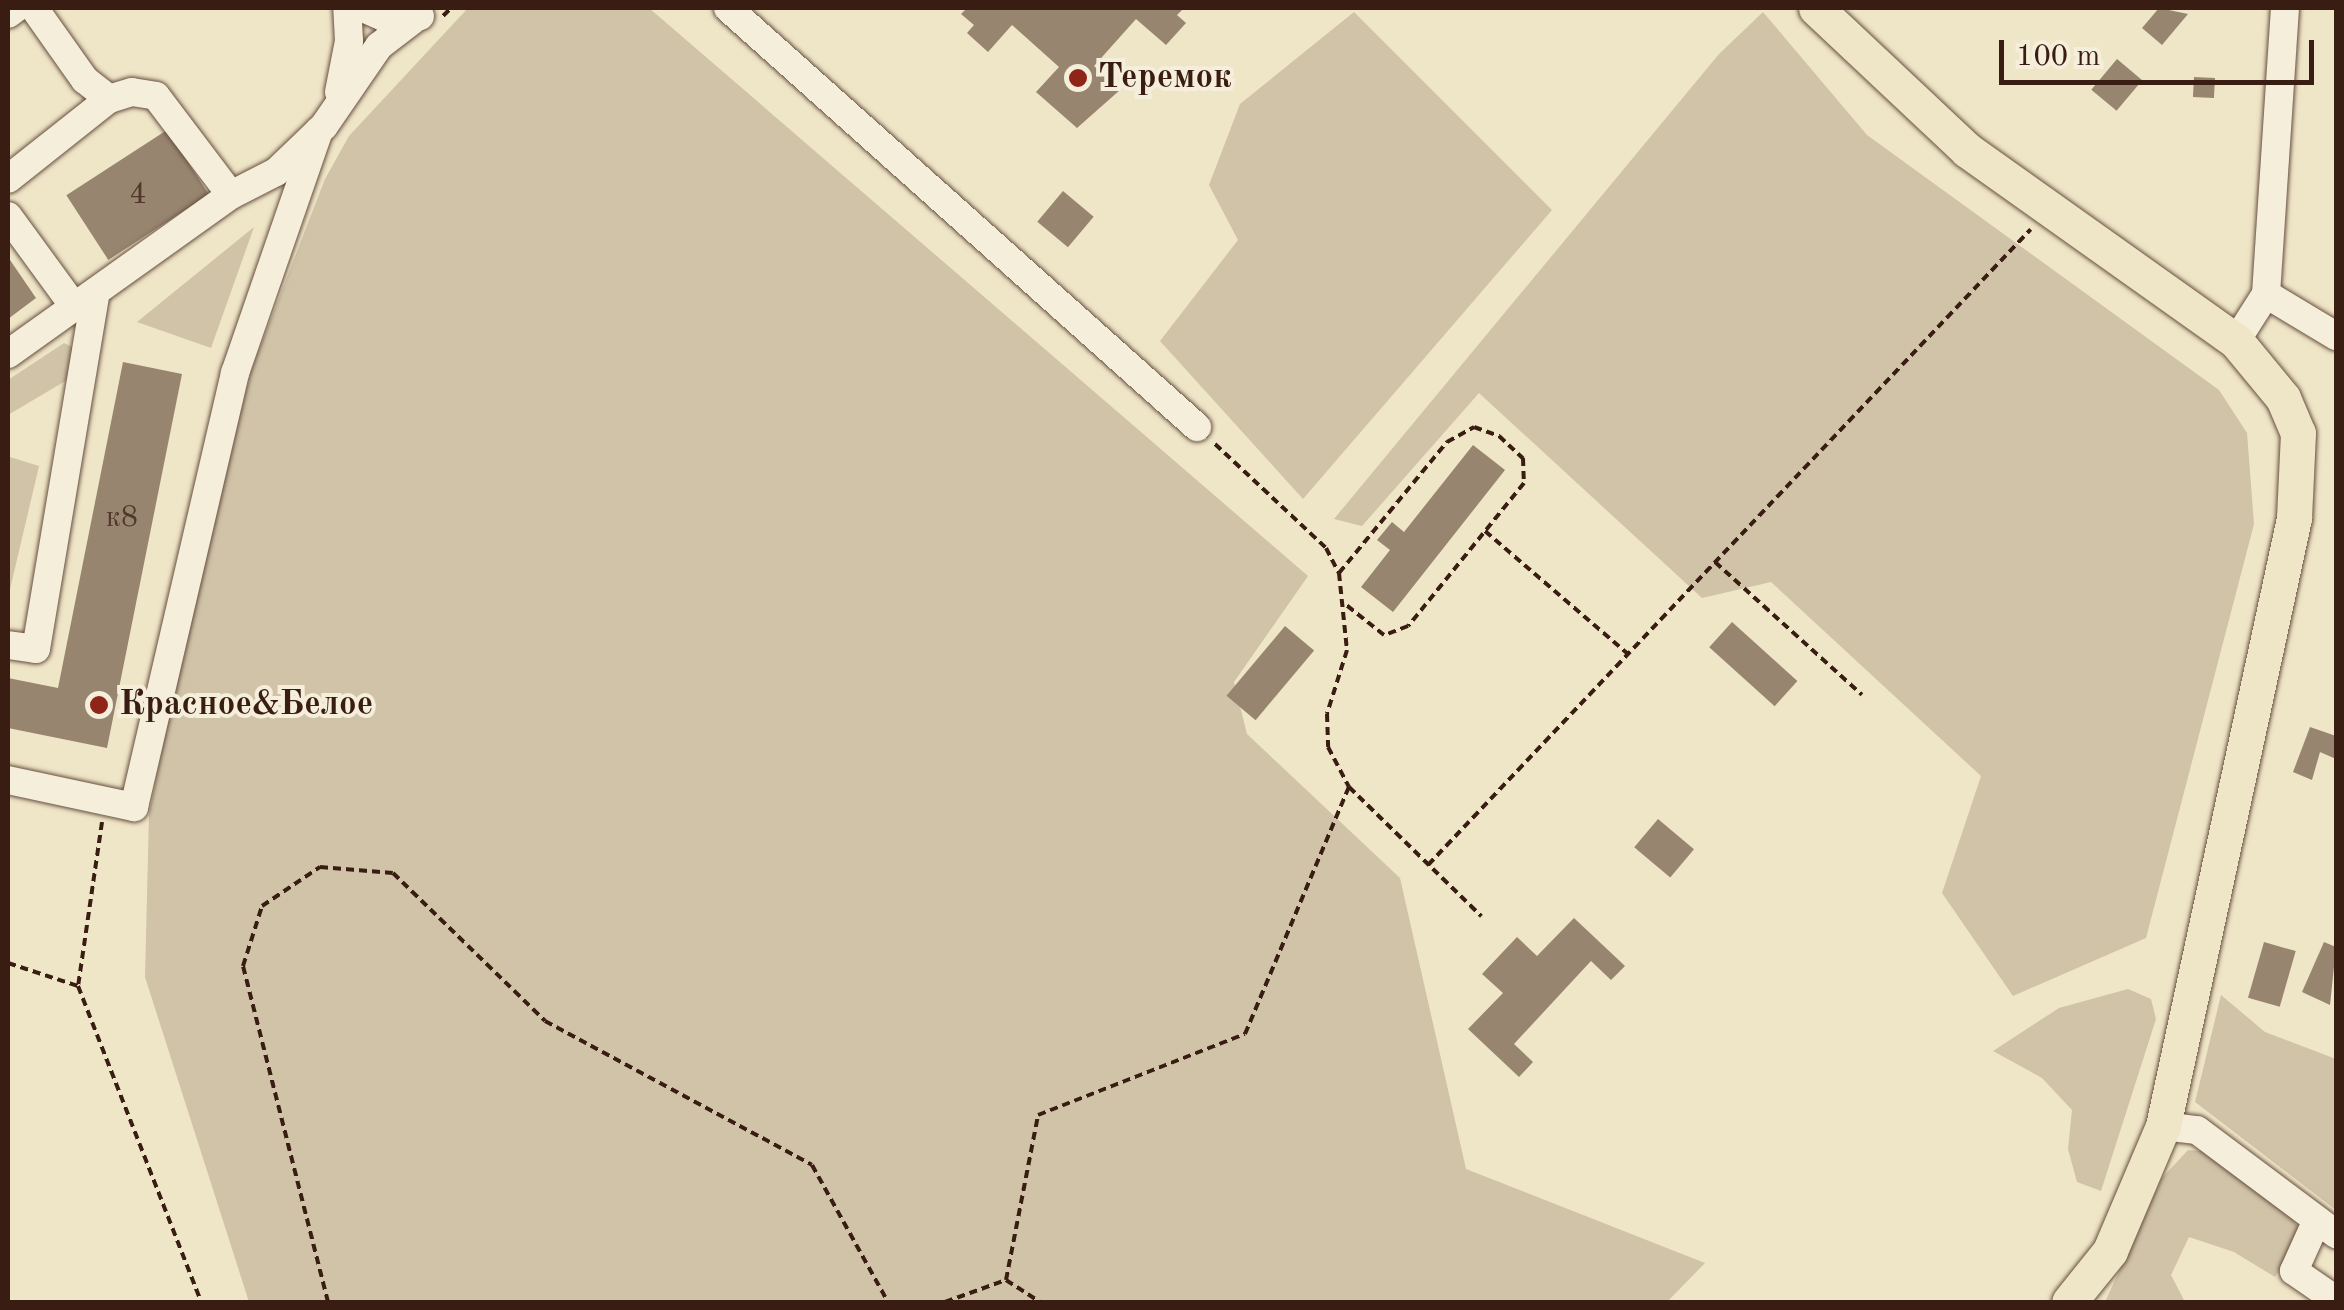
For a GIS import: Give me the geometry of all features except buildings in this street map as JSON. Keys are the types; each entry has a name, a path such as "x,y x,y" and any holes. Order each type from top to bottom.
{"main road":[{"path":"1816,8 1906,98 2048,210 2236,342 2291,414 2300,482 2164,1126 2110,1251 2079,1297"}],"street":[{"path":"8,14 16,8"},
{"path":"34,8 85,80 109,100"},
{"path":"338,98 349,41 347,8"},
{"path":"364,8 386,18 427,12"},
{"path":"731,8 1198,426"},
{"path":"2236,342 2266,294 2285,8"},
{"path":"8,780 134,807 235,373 319,130 338,98 379,46 427,12"},
{"path":"8,179 109,100 132,92 156,96 231,195"},
{"path":"8,354 231,195 276,172 319,130"},
{"path":"8,216 86,300"},
{"path":"2266,294 2336,336"},
{"path":"8,644 36,649 86,300"},
{"path":"2164,1126 2197,1130 2327,1227 2294,1271 2336,1300"}],"path":[{"path":"1428,865 2048,210"},
{"path":"1198,426 1326,548 1339,574 1348,650 1327,731 1328,747 1349,786 1480,916"},
{"path":"1339,574 1448,442 1474,427 1499,436 1523,458 1524,483 1408,626 1384,634 1345,604"},
{"path":"1486,530 1628,654"},
{"path":"1715,562 1862,695"},
{"path":"1006,1280 1038,1115 1245,1034 1349,786"},
{"path":"105,801 78,986 201,1302"},
{"path":"328,1302 242,966 262,906 320,867 393,873 546,1020 812,1164 888,1302"},
{"path":"8,963 78,986"},
{"path":"945,1302 1006,1280"},
{"path":"1006,1280 1040,1302"}],"shaded area":[{"path":"468,8 649,8 1308,576 1234,682 1247,734 1400,878 1466,1169 1705,1263 1667,1302 249,1302 145,977 149,815 194,586 252,368 325,179 349,136"},
{"path":"1354,12 1552,210 1303,499 1160,341 1238,240 1209,185 1240,104"},
{"path":"1763,12 1867,135 2219,390 2247,433 2254,524 2146,938 2013,996 1942,893 1981,776 1771,582 1702,598 1479,393 1362,526 1334,519 1719,54"},
{"path":"254,227 211,348 137,322"},
{"path":"64,343 99,361 8,415 8,380"},
{"path":"8,458 39,466 8,598"},
{"path":"2128,989 2151,999 2156,1019 2101,1191 2077,1182 2068,1149 2072,1110 2042,1078 1993,1051 2059,1008"},
{"path":"2221,995 2265,1032 2336,1059 2336,1210 2195,1102"},
{"path":"2188,1150 2203,1151 2287,1210 2298,1228 2297,1243 2275,1277 2234,1252 2189,1237 2171,1275 2185,1302 2105,1302 2162,1178"}],"place":[{"name":"Теремок","path":"1078,78"},
{"name":"Красное&Белое","path":"99,705"}]}
